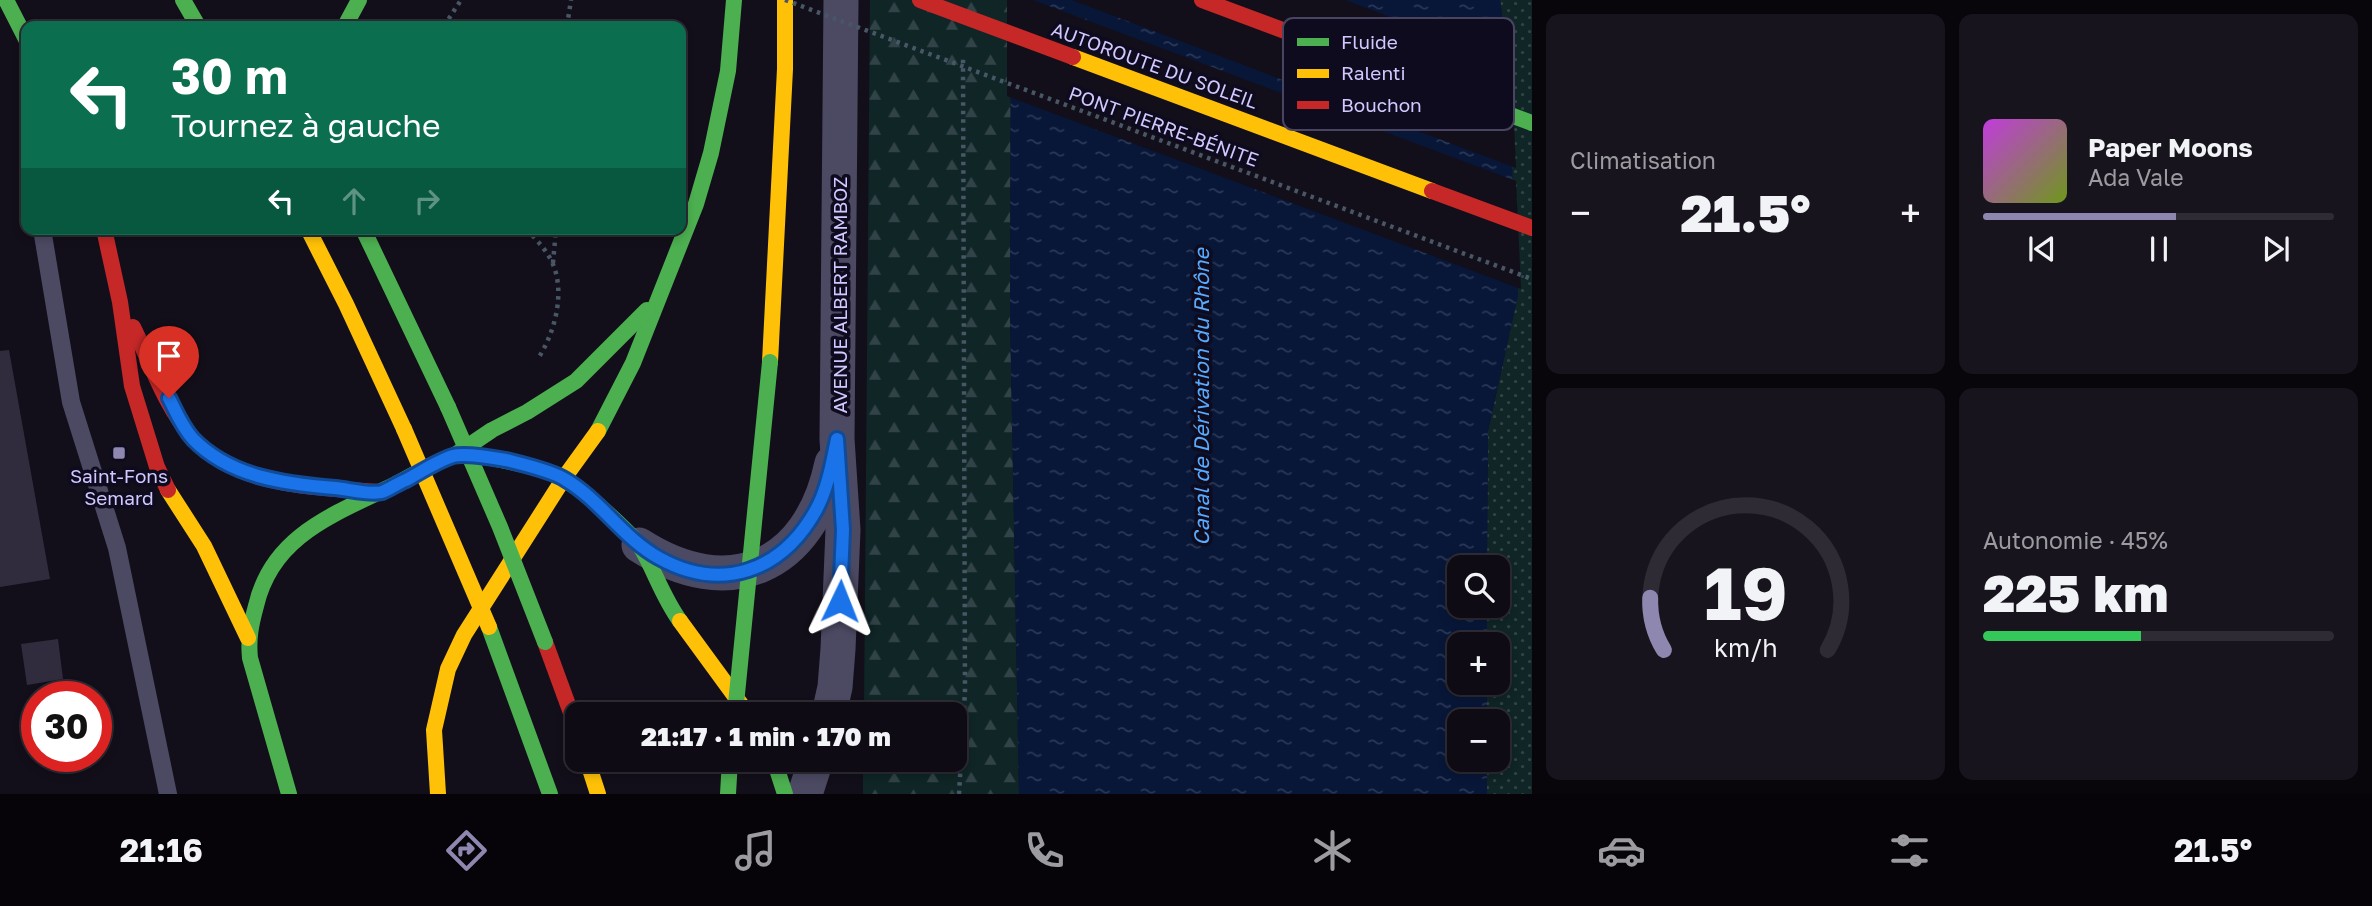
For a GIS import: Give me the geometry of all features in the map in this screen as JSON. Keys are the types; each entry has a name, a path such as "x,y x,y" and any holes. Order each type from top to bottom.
{"main road":[{"path":"6,0 21,29"},
{"path":"183,0 195,21"},
{"path":"348,21 359,0"},
{"path":"686,230 711,153 728,71 734,0"},
{"path":"736,702 770,362 785,69 785,0"},
{"name":"AUTOROUTE DU SOLEIL","path":"920,0 1532,228"},
{"path":"1202,0 1283,30"},
{"path":"1514,116 1532,123"},
{"path":"105,235 120,302 130,375 157,467 204,546 248,638 256,683 289,794"},
{"path":"311,235 351,315 457,547 550,794"},
{"path":"366,235 448,407 500,527 567,702"},
{"path":"439,790 434,730 448,668 464,635 601,425 633,363 684,235"},
{"path":"248,638 260,587 275,561 296,538 318,523 456,455 492,430 576,381 661,296"},
{"path":"120,302 179,418 193,438 218,459 260,478 286,484 381,492"},
{"path":"456,455 505,460 564,478 586,494 639,545 666,601 739,702"},
{"path":"591,772 598,794"},
{"path":"727,794 729,772"},
{"path":"778,772 785,794"}],"street":[{"name":"AVENUE ALBERT RAMBOZ","path":"832,702 838,649 843,530 837,439 841,0"},
{"path":"639,545 673,564 708,573 728,575 763,565 780,555 817,509 828,482 837,439"},
{"path":"805,794 812,772"}],"lane":[{"path":"43,235 71,402 117,548 168,794"}],"path":[{"path":"447,21 461,0"},
{"path":"567,21 571,0"},
{"name":"PONT PIERRE-BÉNITE","path":"785,0 1532,279"},
{"path":"959,794 965,691 963,55"},
{"path":"553,264 555,235"}],"green space":[{"path":"870,0 1011,0 1010,312 1019,794 863,794 863,772 967,772 967,702 864,702"},
{"path":"1500,0 1532,0 1532,794 1487,794 1487,772 1510,772 1510,709 1487,709 1487,695 1510,695 1510,632 1487,632 1487,618 1510,618 1510,555 1487,555 1488,431 1518,295 1510,130 1514,130 1514,18 1503,18"}],"water":[{"name":"Canal de Dérivation du Rhône","path":"1011,0 1500,0 1503,18 1283,18 1283,130 1510,130 1518,295 1488,431 1487,555 1447,555 1447,618 1487,618 1487,632 1447,632 1447,695 1487,695 1487,709 1447,709 1447,772 1487,772 1487,794 1019,794 1010,312"}],"pier":[{"path":"1007,0 1033,0 1283,94 1283,130 1380,130 1516,181 1521,289 1007,96"},
{"path":"1072,0 1345,0 1392,18 1283,18 1283,80"},
{"path":"1514,126 1516,168 1416,130 1514,130"}],"building":[{"path":"9,350 50,579 0,587 0,351"},
{"path":"58,639 63,679 26,681 21,644"}],"traffic: fast":[{"path":"6,0 21,29"},
{"path":"183,0 195,21"},
{"path":"348,21 359,0"},
{"path":"686,229 711,153 728,71 734,0"},
{"path":"1514,116 1532,123"},
{"path":"366,235 448,407"},
{"path":"598,431 633,363 684,235"},
{"path":"455,455 576,381 647,310"},
{"path":"736,702 770,362"},
{"path":"448,407 500,527 545,642"},
{"path":"289,794 250,658 251,625 264,582 276,561 291,544 309,530 350,506 443,460 456,455 495,459 543,470 565,479 593,500 635,539 680,621"},
{"path":"489,627 550,794"},
{"path":"728,794 729,772"},
{"path":"778,772 785,794"}],"traffic: slow":[{"path":"770,362 785,69 785,0"},
{"path":"1073,57 1432,191"},
{"path":"311,235 404,429"},
{"path":"404,429 489,627"},
{"path":"438,794 434,730 448,669 464,635 564,478 598,431"},
{"path":"168,490 204,546 248,638"},
{"path":"680,621 739,702"},
{"path":"591,772 598,794"}],"traffic: jam":[{"path":"920,0 1073,57"},
{"path":"1202,0 1283,30"},
{"path":"1432,191 1532,228"},
{"path":"105,235 120,302 132,386 157,467 168,490"},
{"path":"133,327 174,412 192,437 211,454 232,466 279,482 379,492"},
{"path":"545,642 567,702"}],"place":[{"name":"Saint-Fons Semard","path":"119,453"}],"route":[{"path":"169,398 193,438 218,459 260,478 286,484 381,492 456,455 505,460 564,478 586,494 639,545 661,559 685,569 728,575 763,565 780,555 795,539 817,509 828,482 837,439 843,530 840,601"}]}
